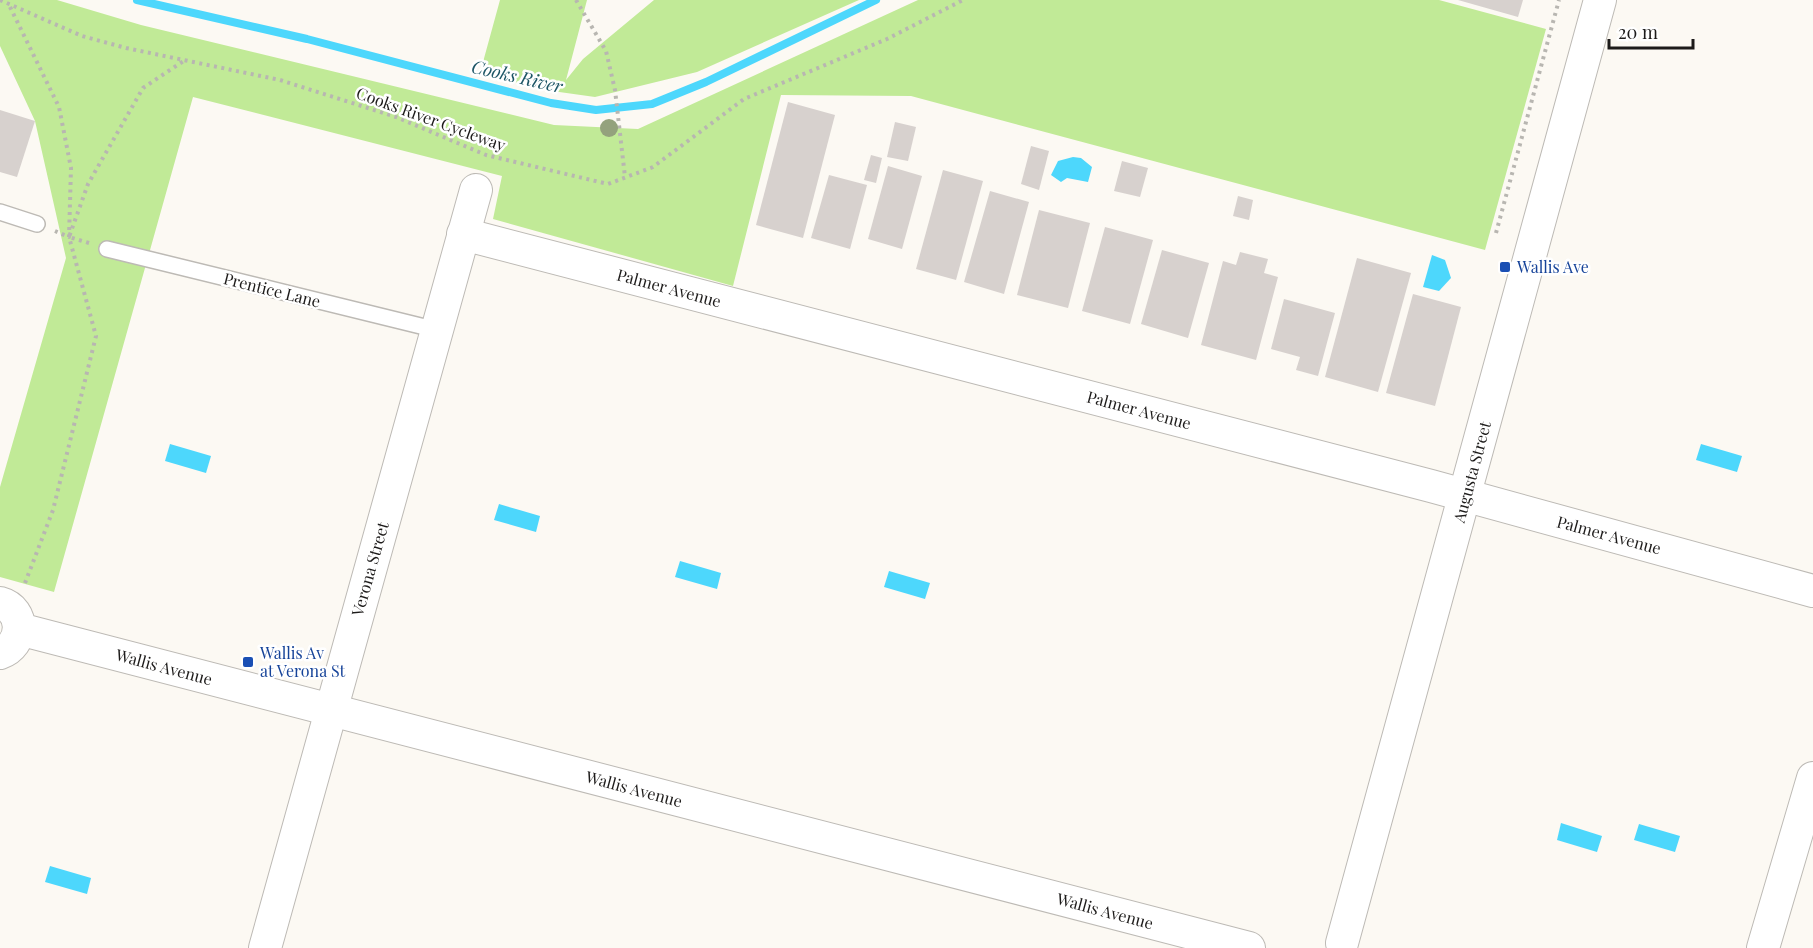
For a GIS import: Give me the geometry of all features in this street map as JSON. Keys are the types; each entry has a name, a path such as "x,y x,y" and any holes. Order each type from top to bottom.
{"street":[{"name":"Augusta Street","path":"1337,946 1466,495 1600,0"},
{"name":"Verona Street","path":"265,948 476,190"},
{"name":"Palmer Avenue","path":"463,234 1466,495 1813,591"},
{"path":"0,653 11,648 19,629 17,616 11,609 11,596"},
{"name":"Wallis Avenue","path":"19,629 1249,948"},
{"path":"1763,948 1813,778"}],"lane":[{"path":"0,213 37,224"},
{"name":"Prentice Lane","path":"107,249 437,330"}],"path":[{"name":"Cooks River Cycleway","path":"0,0 82,36 280,80 396,117 486,155 608,184 653,167 744,99 887,39 963,0"},
{"path":"576,0 606,51 615,90 625,177"},
{"path":"1496,233 1559,0"},
{"path":"10,6 59,107 71,168 69,237 96,336 54,510 11,596"},
{"path":"69,237 88,184 143,88 185,60"},
{"path":"37,224 107,249"}],"green space":[{"path":"0,0 57,0 141,25 554,125 638,129 918,0 1439,0 1546,29 1485,250 911,96 781,95 733,286 493,219 502,176 193,97 54,592 0,577 0,487 66,258 35,121 0,46"},
{"path":"500,0 587,0 566,80 583,59 654,0 859,0 697,72 595,97 545,90 480,73"}],"water":[{"path":"1073,157 1081,158 1092,167 1088,182 1067,178 1061,182 1051,175 1058,161"},
{"path":"1432,255 1445,260 1451,278 1439,291 1423,287"},
{"path":"170,444 211,456 206,473 165,461"},
{"path":"1701,444 1742,456 1737,472 1696,460"},
{"path":"499,504 540,516 536,532 494,520"},
{"path":"680,561 721,573 717,589 675,577"},
{"path":"889,571 930,583 925,599 884,587"},
{"path":"1561,823 1602,836 1597,852 1557,840"},
{"path":"1639,824 1680,836 1675,852 1634,840"},
{"path":"50,866 91,878 87,894 45,882"}],"building":[{"path":"1458,0 1523,0 1518,17"},
{"path":"788,102 835,115 803,238 756,225"},
{"path":"0,110 35,121 17,177 0,172"},
{"path":"895,122 916,127 908,161 887,157"},
{"path":"1031,146 1049,151 1039,190 1021,184"},
{"path":"871,155 882,158 876,183 864,180"},
{"path":"1122,161 1148,168 1140,197 1114,191"},
{"path":"888,166 922,176 902,249 868,239"},
{"path":"943,170 983,181 956,280 916,269"},
{"path":"829,175 867,185 850,249 811,238"},
{"path":"990,191 1029,202 1004,294 964,282"},
{"path":"1238,196 1253,200 1249,220 1233,216"},
{"path":"1039,210 1090,223 1068,308 1017,295"},
{"path":"1105,227 1153,240 1130,324 1082,311"},
{"path":"1162,250 1209,263 1188,338 1141,324"},
{"path":"1240,252 1268,259 1264,273 1278,277 1256,360 1201,345 1223,261 1236,265"},
{"path":"1357,258 1411,273 1378,392 1325,377"},
{"path":"1413,294 1461,307 1435,406 1386,393"},
{"path":"1284,299 1335,313 1318,376 1296,370 1300,357 1271,349"}],"waterway":[{"name":"Cooks River","path":"137,0 307,39 551,103 596,110 652,104 706,82 876,0"}],"place":[{"name":"Wallis Ave","path":"1505,267"},
{"name":"Wallis Av at Verona St","path":"248,662"}]}
